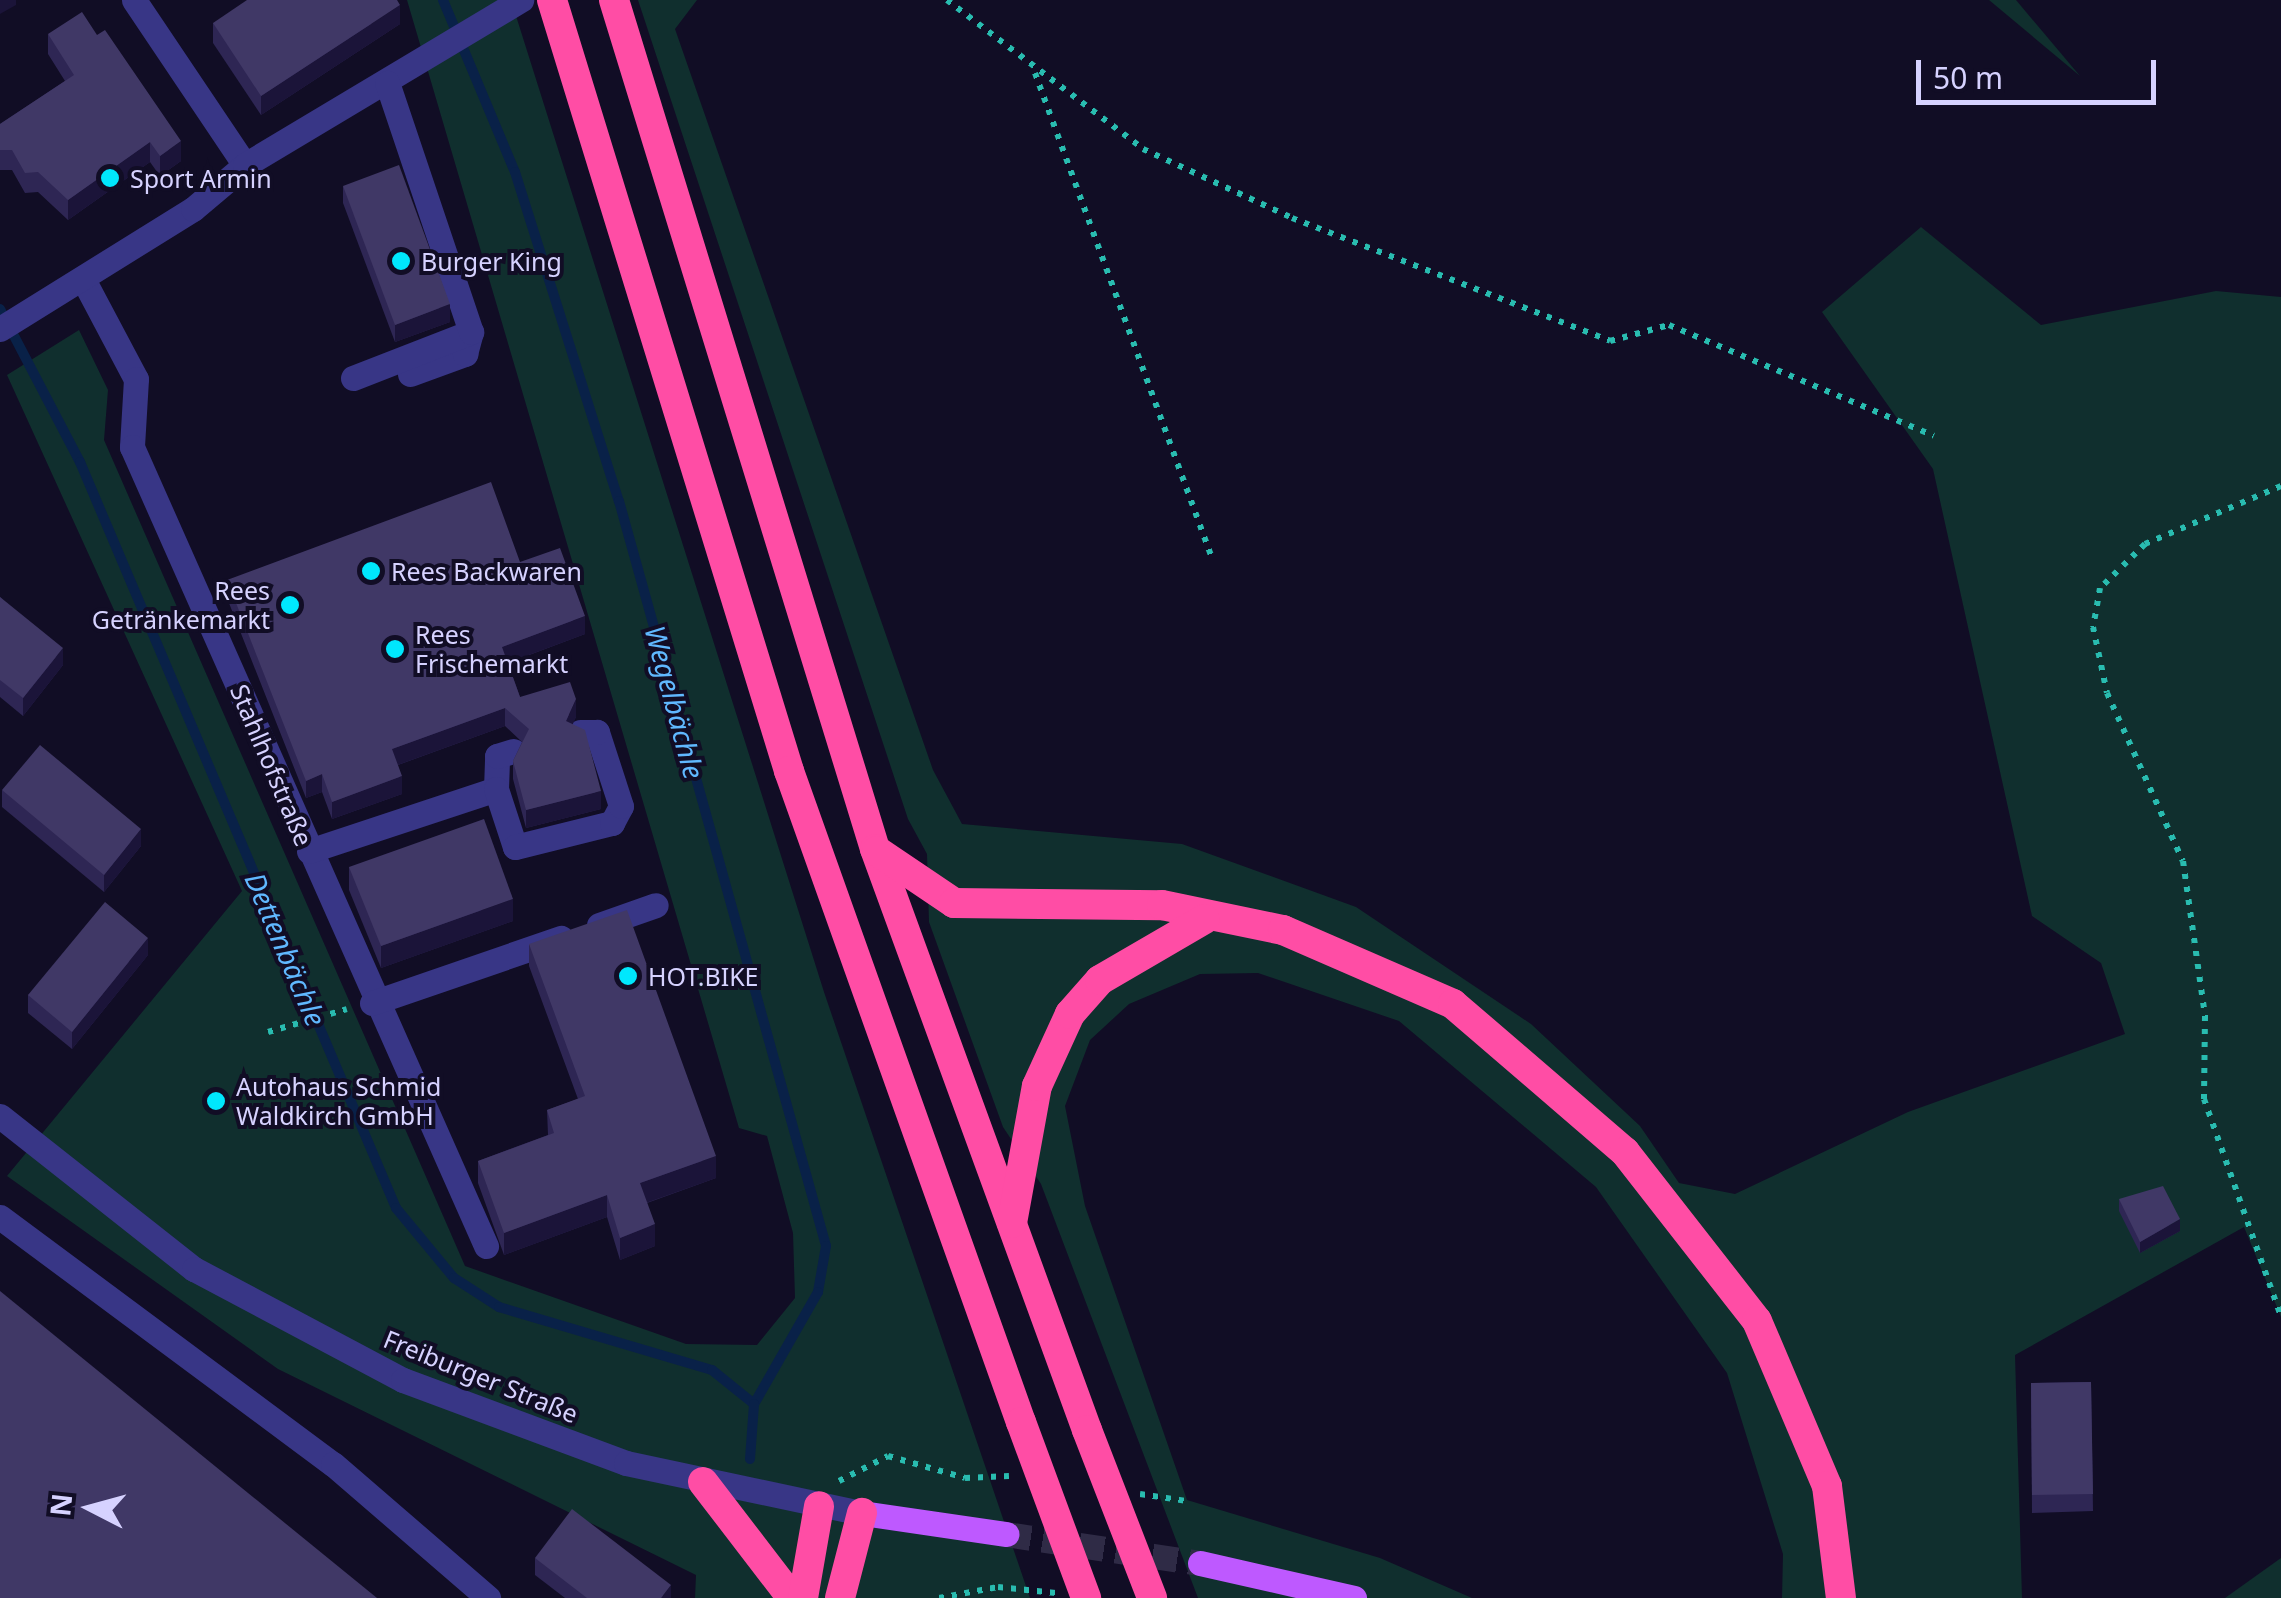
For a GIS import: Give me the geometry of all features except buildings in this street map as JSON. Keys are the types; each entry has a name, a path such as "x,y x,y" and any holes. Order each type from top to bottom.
{"highway":[{"path":"552,0 788,770 1021,1422 1075,1596"},
{"path":"614,0 875,849 1152,1598"},
{"path":"875,849 954,904 1101,900 1283,930 1453,1004 1625,1152 1756,1321 1792,1392 1840,1532 1841,1598"},
{"path":"1012,1226 1037,1086 1070,1014 1100,980 1205,919"},
{"path":"702,1482 792,1598"},
{"path":"803,1598 819,1506"},
{"path":"840,1598 862,1513"}],"main road":[{"name":"Freiburger Straße","path":"862,1513 1006,1534"},
{"path":"1200,1563 1354,1598"}],"street":[{"path":"134,0 245,165"},
{"path":"0,329 83,279 245,165 442,52 521,0"},
{"path":"353,378 471,332 387,83"},
{"name":"Stahlhofstraße","path":"83,279 136,379 132,448 372,1002 400,1041 486,1246"},
{"path":"513,751 497,756 496,789 514,847 612,823 620,806 597,732 580,732"},
{"path":"309,851 496,789"},
{"path":"372,1002 656,905"},
{"name":"Freiburger Straße","path":"0,1116 194,1268 312,1334 511,1424 702,1482 862,1513"},
{"path":"0,1217 333,1464 488,1598"}],"path":[{"path":"947,0 1034,72 1143,149 1292,218 1610,341 1669,325 1934,436"},
{"path":"1034,72 1212,560"},
{"path":"2281,486 2145,544 2100,588 2093,626 2106,693 2182,861 2205,1016 2204,1099 2281,1317"},
{"path":"268,1032 334,1012"},
{"path":"819,1506 858,1464 888,1456 965,1478"},
{"path":"939,1598 998,1587 1075,1596"}],"green space":[{"path":"407,0 511,0 824,992 1030,1598 695,1598 696,1575 278,1369 7,1176 242,891 7,375 79,330 108,390 104,440 465,1266 686,1344 757,1345 795,1298 793,1233 767,1136 739,1128"},
{"path":"638,0 697,0 675,29 933,770 962,824 1182,844 1356,907 1531,1024 1640,1126 1679,1183 1735,1194 1908,1112 2125,1034 2101,963 2032,916 1933,469 1822,312 1921,227 2041,325 2216,291 2281,297 2281,1317 2244,1227 2015,1355 2022,1598 1782,1598 1783,1554 1727,1373 1596,1187 1399,1021 1258,973 1200,974 1129,1004 1090,1040 1065,1106 1085,1206 1187,1500 1380,1558 1472,1598 1198,1598 1041,1184 1003,1127 929,922 927,854 908,819"},
{"path":"1989,0 2016,0 2080,76"},
{"path":"2281,1558 2281,1598 2225,1598"}],"waterway":[{"name":"Wegelbächle","path":"443,0 515,172 619,501 826,1246 818,1292 754,1404"},
{"name":"Dettenbächle","path":"0,309 80,462 396,1208 454,1278 499,1307 712,1370 754,1404"},
{"path":"750,1459 754,1404"}],"tunnel":[{"path":"1006,1534 1200,1563"}],"place":[{"name":"Sport Armin","path":"110,178"},
{"name":"Burger King","path":"401,261"},
{"name":"Rees Backwaren","path":"371,571"},
{"name":"Rees Getränkemarkt","path":"290,605"},
{"name":"Rees Frischemarkt","path":"395,649"},
{"name":"HOT.BIKE","path":"628,976"},
{"name":"Autohaus Schmid Waldkirch GmbH","path":"216,1101"}]}
